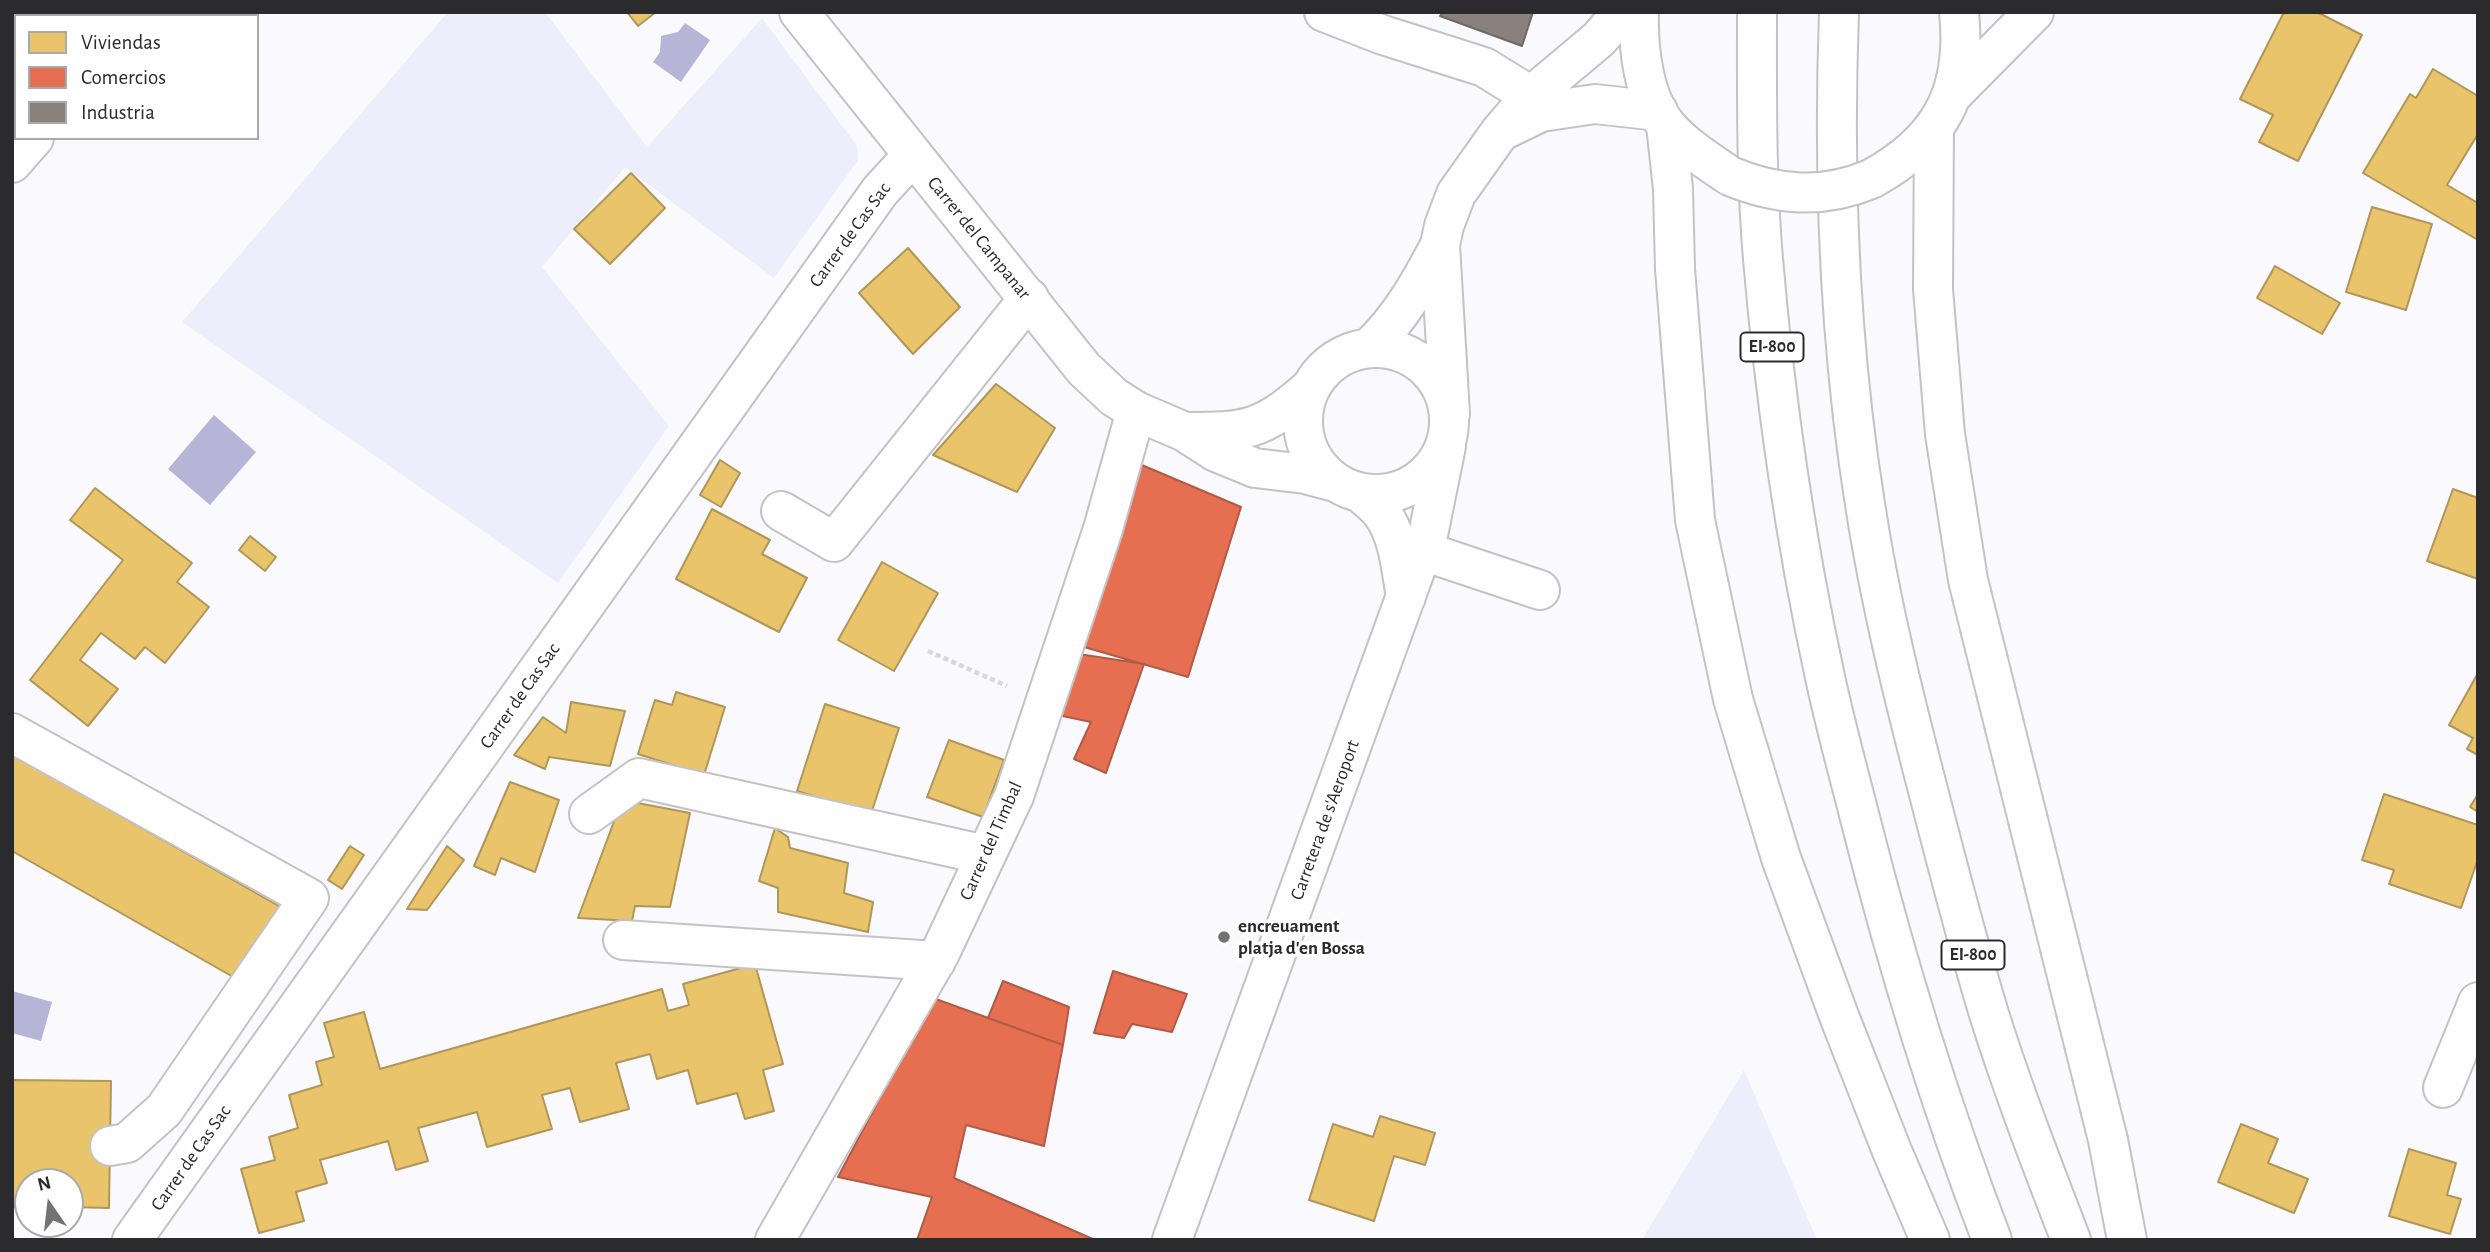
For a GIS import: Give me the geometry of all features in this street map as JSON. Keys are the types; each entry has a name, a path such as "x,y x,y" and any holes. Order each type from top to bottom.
{"main road":[{"name":"Carrer del Campanar","path":"799,12 1084,369 1114,397 1136,411 1185,432 1216,452 1255,468 1306,474 1346,487"},
{"path":"1324,12 1391,24 1484,67 1531,96"},
{"path":"1368,348 1401,312 1417,289 1440,245 1456,194 1500,132 1531,96 1599,39 1622,12"},
{"path":"1639,12 1639,43 1644,74 1662,118 1673,189 1675,269 1695,520 1733,699 1785,871 1844,1028 1930,1240"},
{"name":"EI-800","path":"1757,12 1757,109 1763,256 1794,518 1825,678 1877,882 1919,1030 1969,1181 1992,1240"},
{"name":"EI-800","path":"1839,12 1836,120 1840,250 1850,390 1865,504 1892,650 1990,1016 2071,1240"},
{"path":"1954,93 1960,56 1959,12"},
{"path":"1500,132 1541,112 1595,104 1662,118 1692,150 1730,176 1770,190 1798,194 1853,187 1902,161 1916,149 1934,128 1954,93 2034,12"},
{"path":"1934,128 1933,289 1945,434 1968,580 2108,1140 2127,1240"},
{"path":"12,163 32,140"},
{"name":"Carrer de Cas Sac","path":"132,1240 880,191 912,156"},
{"name":"Carretera de s'Aeroport","path":"1172,1240 1429,535 1448,430 1448,360 1440,245"},
{"path":"781,510 834,542 1029,298"},
{"path":"1346,487 1395,493 1424,478 1436,465 1448,430 1442,390 1431,372 1414,358 1394,350 1368,348 1340,357 1320,373 1308,390 1302,412 1304,440 1315,462 1346,487 1381,512 1390,528 1406,597"},
{"name":"Carrer del Campanar","path":"1185,432 1227,432 1255,427 1281,414 1308,390"},
{"name":"Carrer del Timbal","path":"775,1240 936,961 1014,796 1104,529 1136,411"},
{"path":"1423,551 1540,590"},
{"path":"12,733 309,898 164,1110 127,1143 110,1146"},
{"path":"589,814 639,778 986,855"},
{"path":"623,940 936,961"},
{"path":"2443,1088 2478,1002"}],"path":[{"path":"928,651 1045,702"}],"shaded area":[{"path":"448,12 545,12 647,147 762,18 857,146 858,160 774,278 625,167 542,267 669,426 558,583 182,322"},
{"path":"1744,1070 1817,1240 1642,1240"}],"water":[{"path":"685,23 710,40 681,82 653,62 660,52 661,36 678,32"},
{"path":"214,415 256,452 210,505 168,469"},
{"path":"12,991 52,1002 41,1041 12,1033"}],"building: Viviendas":[{"path":"627,12 656,12 638,26"},
{"path":"2284,12 2317,12 2362,35 2298,161 2259,142 2273,115 2240,99"},
{"path":"2433,69 2478,96 2478,134 2447,185 2478,203 2478,240 2363,173 2410,94 2416,98"},
{"path":"631,173 665,208 610,264 574,229"},
{"path":"2372,207 2432,224 2406,310 2346,292"},
{"path":"908,248 960,307 913,354 859,293"},
{"path":"2275,266 2340,303 2322,334 2257,298"},
{"path":"996,384 1055,428 1017,492 933,455"},
{"path":"720,460 740,473 721,507 700,495"},
{"path":"95,488 192,563 177,582 209,607 165,663 145,647 135,659 101,633 80,660 118,689 88,726 30,680 123,560 70,520"},
{"path":"2453,489 2478,498 2478,579 2427,561"},
{"path":"712,509 770,540 762,554 807,578 779,632 676,579"},
{"path":"250,536 276,557 265,571 239,550"},
{"path":"882,562 938,593 894,671 838,640"},
{"path":"2478,673 2478,755 2467,749 2473,738 2449,725"},
{"path":"676,692 725,707 704,775 638,754 655,700 672,705"},
{"path":"571,702 625,711 610,766 549,757 545,769 514,755 543,717 566,733"},
{"path":"825,704 899,728 871,814 797,791"},
{"path":"949,740 1004,760 983,817 927,797"},
{"path":"12,754 291,913 249,986 12,851"},
{"path":"510,782 559,800 535,872 501,858 495,875 474,866"},
{"path":"2384,794 2478,825 2478,859 2461,908 2389,884 2394,870 2362,860"},
{"path":"2478,794 2478,812 2470,807"},
{"path":"622,800 690,813 670,907 635,906 632,921 578,918"},
{"path":"775,828 788,837 790,848 848,863 844,893 873,902 868,932 778,912 778,888 759,881"},
{"path":"350,846 364,855 342,889 328,880"},
{"path":"447,846 464,860 427,910 407,909"},
{"path":"755,964 783,1064 763,1070 774,1111 745,1119 737,1093 697,1104 688,1070 657,1079 650,1054 616,1063 629,1109 580,1122 570,1088 542,1095 552,1129 487,1147 477,1112 418,1128 428,1161 396,1170 388,1141 320,1160 327,1183 296,1192 304,1221 259,1233 241,1169 275,1160 269,1137 298,1128 289,1095 322,1085 316,1062 334,1057 324,1023 364,1012 380,1069 662,989 668,1011 689,1005 683,984"},
{"path":"12,1080 111,1081 109,1208 84,1207 84,1168 14,1168 12,1207"},
{"path":"1380,1116 1435,1133 1425,1165 1394,1156 1374,1221 1309,1200 1333,1124 1373,1137"},
{"path":"2241,1124 2278,1139 2268,1163 2308,1179 2294,1213 2218,1182"},
{"path":"2409,1149 2456,1163 2447,1195 2461,1199 2450,1234 2389,1216"}],"building: Comercios":[{"path":"1137,463 1241,507 1188,677 1084,647"},
{"path":"1072,653 1144,664 1106,773 1074,759 1091,722 1053,714"},
{"path":"1113,971 1187,994 1172,1032 1132,1024 1124,1038 1094,1033"},
{"path":"1003,981 1069,1007 1063,1045 988,1018"},
{"path":"933,998 1063,1045 1044,1146 966,1125 954,1178 1095,1240 917,1240 932,1197 838,1177"}],"building: Industria":[{"path":"1443,12 1533,12 1522,46 1440,16"}],"place":[{"name":"encreuament platja d'en Bossa","path":"1224,937"}]}
